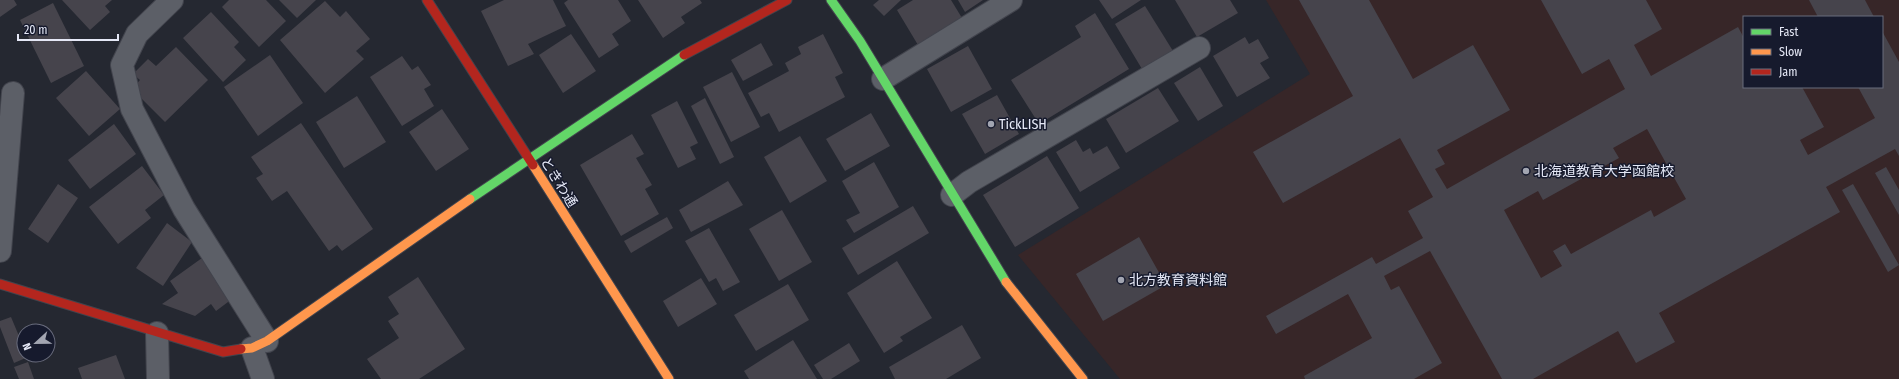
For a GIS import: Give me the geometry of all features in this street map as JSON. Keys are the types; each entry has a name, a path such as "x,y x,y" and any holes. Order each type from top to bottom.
{"street":[{"path":"172,0 137,34 122,65 132,109 184,209 260,345 263,379"},
{"name":"ときわ通","path":"427,0 527,159 669,379"},
{"path":"0,284 223,352 260,345 527,159 684,55 787,0"},
{"path":"831,0 860,41 1005,280 1083,379"},
{"path":"883,79 1011,0"},
{"path":"952,194 969,182 1199,48"},
{"path":"0,251 13,93"},
{"path":"157,333 158,379"}],"shaded area":[{"name":"北海道教育大学函館校","path":"1266,0 1899,0 1899,379 1120,379 1018,255 1310,74"}],"building":[{"path":"0,0 14,0 17,5 0,17"},
{"path":"62,0 112,0 105,6 110,12 90,30"},
{"path":"229,0 266,0 286,21 259,47 222,7"},
{"path":"279,0 316,0 297,18"},
{"path":"504,0 553,0 566,26 528,44 534,54 508,66 481,11"},
{"path":"568,0 618,0 631,21 612,34 619,45 599,58 564,3"},
{"path":"638,0 700,0 702,3 681,17 685,23 663,38"},
{"path":"879,0 901,0 884,16 873,5"},
{"path":"913,0 951,0 962,18 918,45 897,10"},
{"path":"958,0 983,0 965,12"},
{"path":"1099,0 1141,0 1112,19"},
{"path":"1175,0 1230,0 1238,13 1197,37"},
{"path":"1299,0 1369,0 1413,79 1473,45 1510,110 1437,150 1445,164 1435,169 1447,189 1625,89 1609,59 1582,74 1541,0 1646,0 1662,29 1634,45 1651,76 1738,27 1743,36 1743,88 1803,88 1824,127 1800,140 1808,155 1875,118 1859,88 1883,88 1883,33 1899,62 1899,156 1895,149 1826,187 1840,212 1659,313 1675,342 1636,363 1618,331 1533,379 1502,379 1430,251 1384,276 1391,290 1399,286 1442,363 1414,379 1305,379 1304,376 1372,338 1348,294 1276,334 1266,316 1372,257 1376,264 1423,238 1408,211 1433,197 1400,138 1283,203 1253,152 1353,96","holes":["1647,129 1686,199 1654,217 1651,210 1571,254 1565,244 1553,251 1562,266 1541,278 1504,210 1538,191 1543,200 1619,158 1613,148"]},
{"path":"1809,0 1865,0 1873,16 1817,16"},
{"path":"325,1 340,17 346,11 370,39 356,51 364,59 325,93 280,40"},
{"path":"53,3 84,66 51,83 20,20"},
{"path":"1145,6 1173,51 1142,69 1115,24"},
{"path":"211,12 239,42 234,47 246,60 223,82 183,38"},
{"path":"1095,13 1129,69 1039,124 1011,80 1081,37 1075,26"},
{"path":"571,34 596,71 563,93 539,55"},
{"path":"823,34 843,73 835,77 845,97 779,132 769,113 761,117 748,93 789,71 785,63 801,54 798,47"},
{"path":"1245,37 1249,44 1258,39 1269,58 1260,63 1270,78 1237,97 1213,56"},
{"path":"761,43 773,65 743,81 731,60"},
{"path":"968,46 992,89 951,112 927,69"},
{"path":"176,47 208,80 165,122 132,89 140,80 133,74 148,59 156,66"},
{"path":"270,55 303,103 258,136 224,87"},
{"path":"402,56 412,70 418,66 431,85 424,89 434,106 402,126 370,77"},
{"path":"1200,67 1223,106 1198,121 1174,83"},
{"path":"86,71 120,109 89,136 56,98"},
{"path":"732,72 760,127 731,142 703,87"},
{"path":"1158,88 1179,121 1126,153 1106,119"},
{"name":"TickLISH","path":"997,95 1019,134 985,154 962,114"},
{"path":"357,96 386,142 344,168 316,122"},
{"path":"705,98 734,157 720,164 691,106"},
{"path":"677,101 698,143 690,147 696,159 678,168 651,115"},
{"path":"442,109 469,149 436,171 409,132"},
{"path":"871,113 890,146 845,171 826,139"},
{"path":"301,123 373,229 342,251 337,245 329,251 287,191 272,201 256,178 263,174 251,157"},
{"path":"114,124 136,154 90,189 68,160"},
{"path":"632,134 644,154 636,158 652,185 645,189 659,214 621,236 580,165"},
{"path":"800,136 827,181 790,203 764,157"},
{"path":"1076,140 1083,152 1090,148 1093,154 1107,146 1120,168 1080,192 1056,152"},
{"path":"1047,156 1079,208 1015,247 983,195"},
{"path":"874,162 899,207 854,233 846,220 860,213 842,181"},
{"path":"142,166 164,195 145,210 151,218 118,244 89,207"},
{"path":"1886,167 1899,190 1899,215 1875,173"},
{"path":"728,181 743,205 691,232 679,210"},
{"path":"58,184 78,198 48,243 28,229"},
{"path":"1853,184 1899,265 1888,272 1842,190"},
{"path":"913,206 929,233 858,275 842,248"},
{"path":"782,210 812,262 779,281 749,229"},
{"path":"667,217 673,228 631,253 624,241"},
{"path":"167,223 192,242 163,286 136,268"},
{"path":"709,228 740,282 723,291 716,278 709,282 685,241"},
{"name":"北方教育資料館","path":"1139,237 1166,285 1103,321 1076,274"},
{"path":"202,258 232,299 216,311 211,304 195,316 162,304 178,293 170,281"},
{"path":"897,261 932,318 900,337 903,341 884,353 847,293"},
{"path":"418,277 465,349 419,379 381,379 367,359 399,338 388,321 399,314 388,297"},
{"path":"701,278 717,304 678,327 663,301"},
{"path":"788,284 809,320 756,351 734,315"},
{"path":"11,317 16,329 16,362 14,363 0,327 0,321"},
{"path":"962,325 981,358 946,379 895,379 889,367"},
{"path":"793,340 817,379 749,379 744,371"},
{"path":"849,343 860,361 831,379 823,379 814,365"},
{"path":"116,355 125,379 82,379 78,368"},
{"path":"28,363 34,379 19,379 14,367"}],"traffic: fast":[{"path":"831,0 860,41 1006,282"},
{"path":"470,199 684,55"}],"traffic: slow":[{"path":"533,165 669,379"},
{"path":"241,349 252,348 267,341 470,199"},
{"path":"1006,282 1083,379"}],"traffic: jam":[{"path":"427,0 533,165"},
{"path":"684,55 787,0"},
{"path":"0,284 223,352 241,349"}],"place":[{"name":"TickLISH","path":"991,124"},
{"name":"北海道教育大学函館校","path":"1526,171"},
{"name":"北方教育資料館","path":"1121,280"}]}
